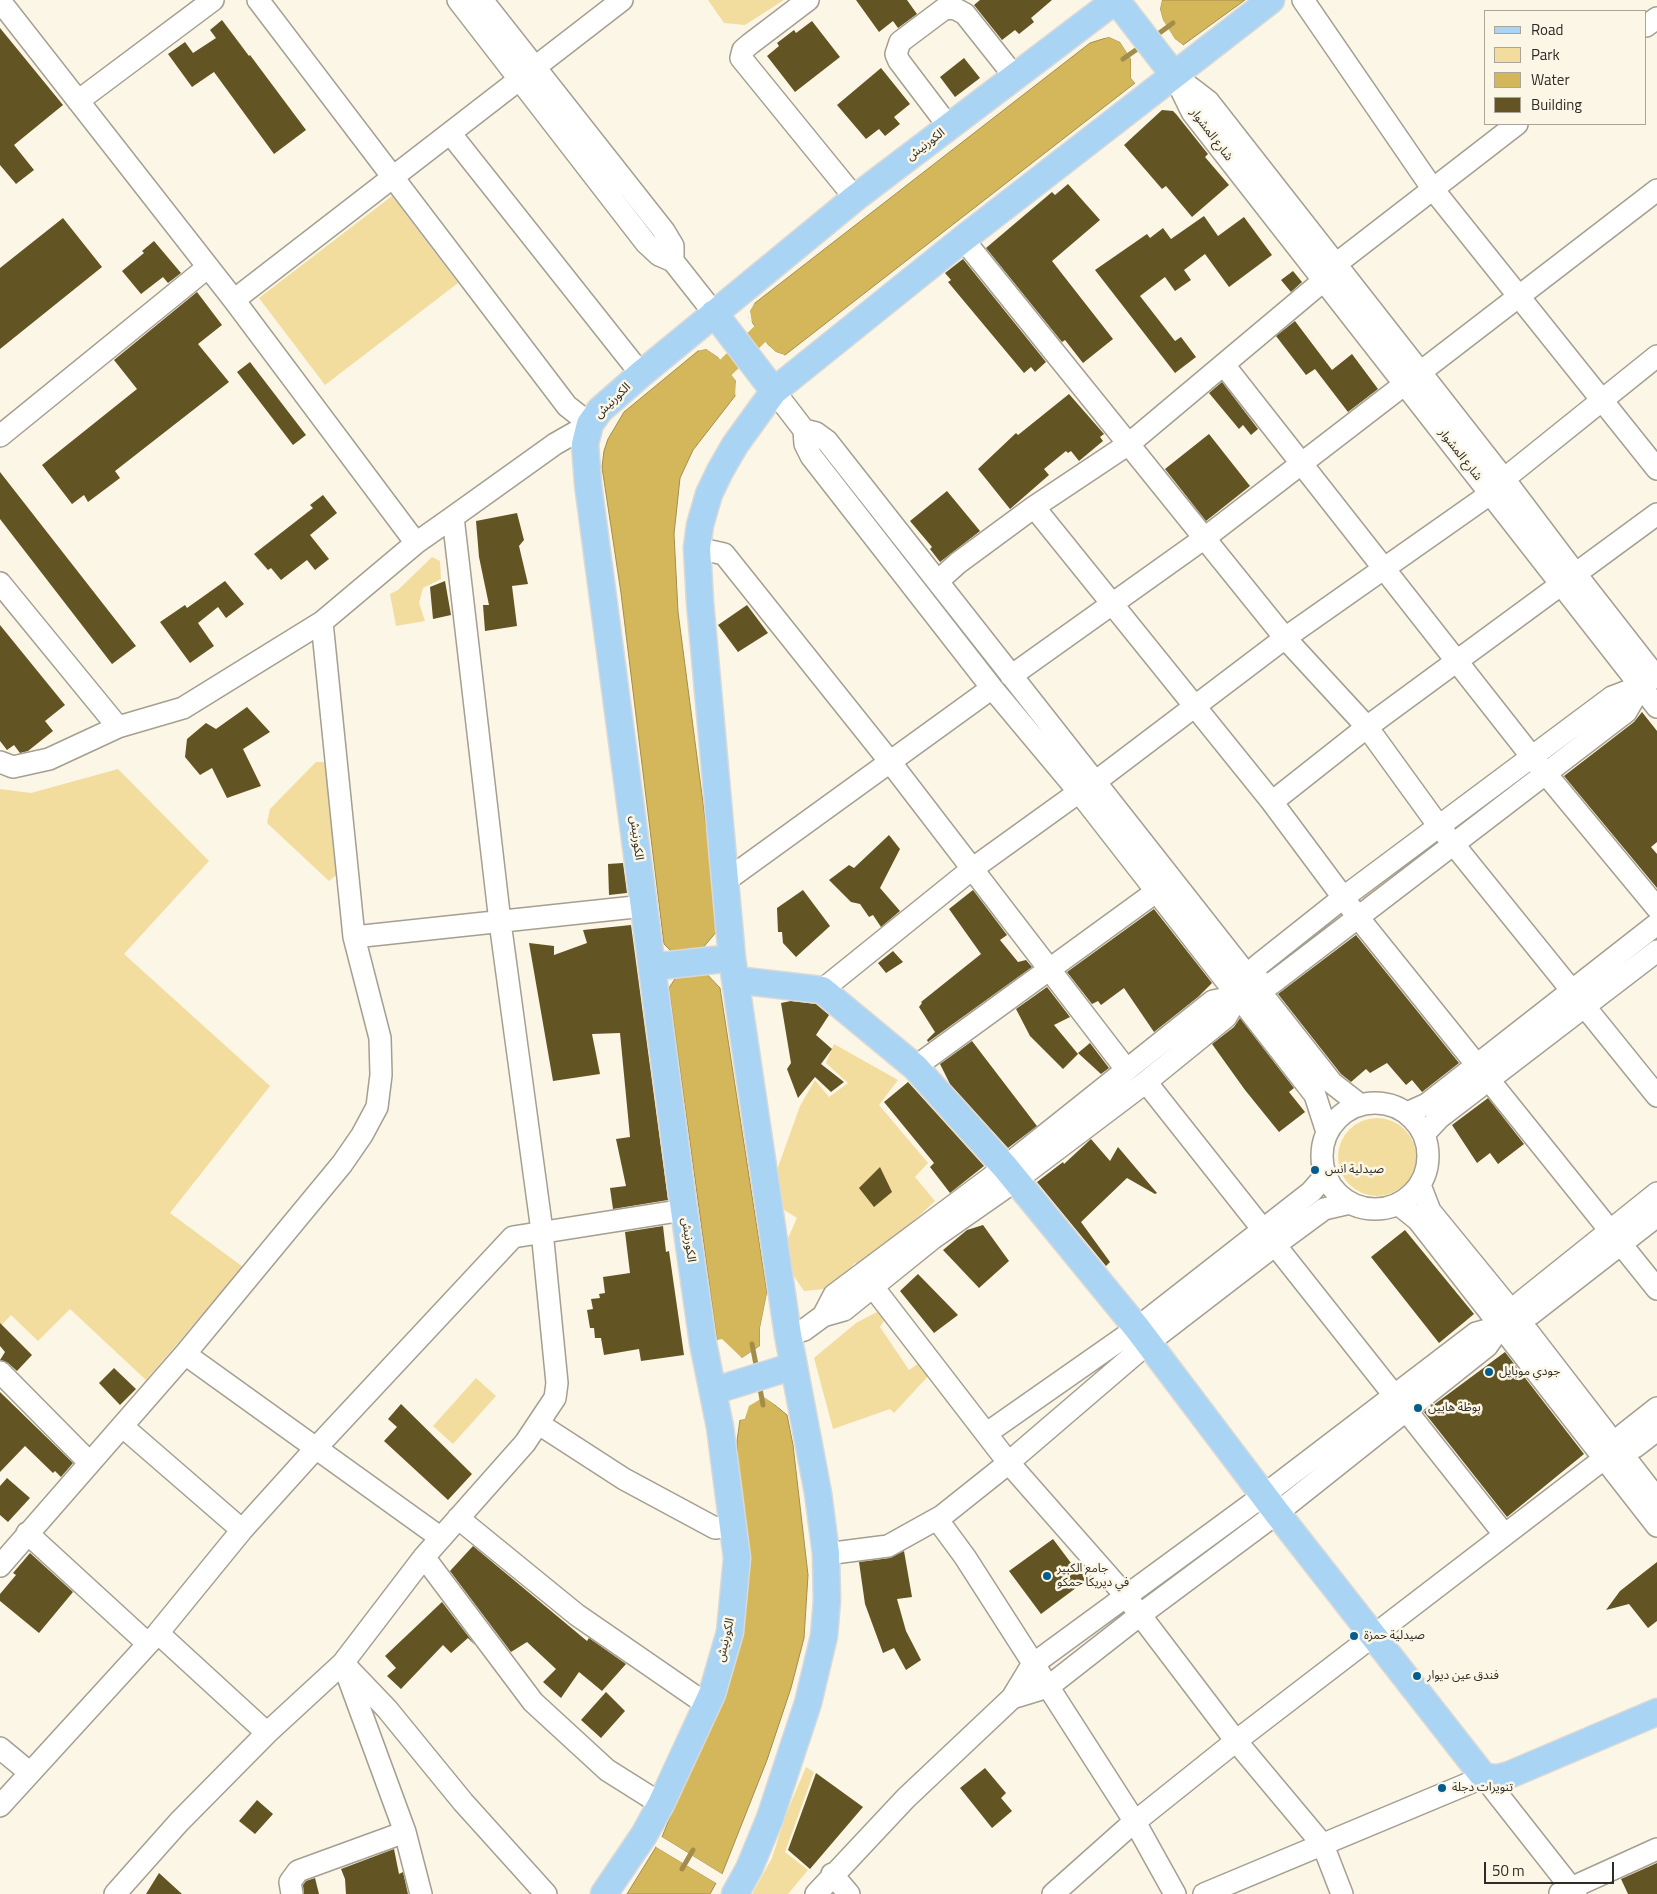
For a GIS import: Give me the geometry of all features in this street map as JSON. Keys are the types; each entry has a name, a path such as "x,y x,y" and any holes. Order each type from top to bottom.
{"main road":[{"path":"735,1894 770,1818 808,1703 824,1636 827,1600 826,1554 818,1493 789,1367 788,1335 729,966 697,548 700,525 712,486 736,445 767,382 963,239 1169,68 1271,0"},
{"name":"الكورنيش","path":"604,1894 644,1834 661,1804 712,1694 730,1632 737,1558 722,1388 703,1343 684,1210 659,966 644,906 588,484 585,444 590,424 600,410 641,374 719,320 855,198 1014,77 1119,4"},
{"path":"1119,4 1169,68"},
{"path":"719,320 767,382"},
{"path":"659,966 729,966 822,990 915,1068 1010,1174 1143,1336 1270,1504 1484,1777 1498,1778 1510,1775 1657,1712"},
{"path":"722,1388 789,1367"},
{"path":"1484,1777 1492,1767 1503,1759 1657,1696"}],"street":[{"path":"78,101 213,0"},
{"path":"0,762 13,767 50,759 118,727 183,708 322,622 416,543 555,444 590,424 567,406 395,177 258,0"},
{"path":"458,0 652,250 673,261 719,320"},
{"path":"482,0 669,238 672,246 673,261"},
{"path":"234,300 537,68 622,0"},
{"path":"808,0 743,50 741,58 855,198"},
{"path":"1303,0 1432,188 1521,296 1657,469"},
{"path":"0,2 234,300 416,543"},
{"path":"949,127 899,61 896,54 900,42 944,9 954,8 965,14 1014,77"},
{"name":"شارع المشوار","path":"1169,68 1208,101 1336,264 1490,494 1653,677 1657,707"},
{"name":"شارع المشوار","path":"1169,68 1192,112 1323,280 1504,479 1567,579"},
{"path":"938,581 958,563 1034,507 1130,443 1323,280 1336,264 1516,125"},
{"path":"450,133 641,374"},
{"path":"1011,676 1113,606 1206,538 1302,462 1657,190"},
{"path":"963,239 1286,638 1367,727 1438,825 1657,1096"},
{"path":"0,436 208,267"},
{"path":"822,990 972,869 1087,787 1384,567 1490,494 1504,479 1657,356"},
{"path":"1224,364 1539,765 1657,908"},
{"path":"767,382 804,430 805,444 811,456 992,688 1087,787 1246,990 1315,1095 1327,1132"},
{"path":"804,430 816,433 827,441 1011,676 1157,891 1332,1083 1359,1104"},
{"path":"1034,507 1272,802 1357,916 1657,1289"},
{"path":"1272,802 1367,727 1657,514"},
{"path":"115,1894 180,1822 267,1733 343,1663 424,1557 525,1443 555,1398 557,1383 542,1232 500,922 453,517"},
{"path":"697,548 724,554 891,763 1126,1069"},
{"path":"0,583 118,727"},
{"path":"0,1566 185,1354 342,1164 362,1135 377,1107 382,1076 380,1038 354,937 322,622"},
{"path":"788,1335 804,1330 823,1316 844,1310 1010,1174 1126,1069 1213,1001 1271,984 1453,843 1612,697 1653,677"},
{"path":"724,882 891,763 992,688"},
{"path":"823,1316 834,1295 1146,1082 1226,1017 1246,990 1257,966 1344,897 1438,825 1539,765"},
{"path":"915,1068 1049,968 1157,891"},
{"path":"354,937 644,906"},
{"path":"1578,1000 1657,924"},
{"path":"1424,1134 1483,1073 1578,1000 1657,951"},
{"path":"1407,1113 1483,1073"},
{"path":"1146,1082 1504,1534"},
{"path":"1376,1102 1392,1105 1407,1113 1424,1134 1428,1152 1427,1169 1420,1185 1410,1196 1398,1204 1374,1209 1350,1203 1334,1190 1325,1176 1321,1152 1327,1132 1340,1115 1359,1104 1376,1102"},
{"path":"826,1554 888,1546 937,1519 1008,1462 1143,1336 1268,1238 1325,1176"},
{"path":"1420,1185 1430,1211 1508,1321 1612,1453 1657,1499"},
{"path":"1012,1698 1048,1688 1140,1615 1270,1504 1400,1402 1488,1346 1508,1321 1531,1314 1615,1236 1657,1193"},
{"path":"1268,1238 1324,1209 1350,1203"},
{"path":"1398,1204 1418,1220 1508,1321"},
{"path":"0,1806 153,1638 242,1530 513,1237 684,1210"},
{"path":"1615,1236 1657,1216"},
{"path":"873,1287 1008,1462 1125,1595 1236,1741 1323,1846 1342,1894"},
{"path":"987,1433 1143,1336"},
{"path":"185,1354 441,1538"},
{"path":"0,1372 89,1462"},
{"path":"1053,1894 1135,1822 1236,1741 1612,1453 1624,1434 1657,1408"},
{"path":"539,1424 624,1478 715,1528 734,1526"},
{"path":"122,1426 242,1530"},
{"path":"1612,1453 1635,1447 1657,1430"},
{"path":"1612,1453 1657,1526"},
{"path":"816,1894 832,1874 906,1798 1012,1698 1032,1665 1125,1595 1270,1504"},
{"path":"458,1518 577,1615 706,1704"},
{"path":"937,1519 964,1557 1135,1822 1175,1894"},
{"path":"27,1533 267,1733"},
{"path":"424,1557 533,1702 606,1770 661,1804"},
{"path":"343,1663 405,1832 421,1894"},
{"path":"343,1663 387,1709 463,1802 545,1894"},
{"path":"0,1748 29,1772"},
{"path":"1204,1894 1323,1846 1484,1777 1569,1892 1657,1849"},
{"path":"292,1894 290,1882 298,1871 405,1832"},
{"path":"832,1874 849,1894"}],"green space":[{"path":"708,0 784,0 745,25 724,23"},
{"path":"392,196 458,283 325,385 259,298"},
{"path":"817,443 992,663 989,666 813,445"},
{"path":"432,557 440,561 441,579 423,588 419,603 425,621 396,626 390,594 398,590"},
{"path":"316,762 329,762 340,872 329,881 267,823 270,809"},
{"path":"118,769 209,861 124,954 270,1086 170,1213 243,1267 146,1380 70,1309 38,1341 11,1315 0,1327 0,789 31,793"},
{"path":"1436,835 1440,841 1365,900 1360,894"},
{"path":"1339,908 1344,913 1268,975 1263,969"},
{"path":"834,1044 898,1080 879,1105 928,1163 915,1177 935,1201 874,1258 862,1266 855,1263 836,1283 835,1288 804,1291 785,1263 784,1247 797,1218 778,1206 773,1181 800,1106 815,1080 829,1097 848,1083 826,1063"},
{"path":"1369,1118 1385,1118 1399,1124 1410,1135 1416,1149 1416,1165 1410,1179 1399,1190 1385,1196 1369,1196 1355,1190 1344,1179 1338,1165 1338,1149 1344,1135 1355,1124"},
{"path":"877,1312 885,1319 880,1327 909,1370 919,1363 931,1373 894,1413 890,1409 833,1429 814,1358 856,1323"},
{"path":"476,1378 496,1396 453,1444 433,1426"},
{"path":"806,1767 814,1772 785,1852 808,1870 788,1894 752,1894 772,1858 786,1814"}],"water":[{"path":"1162,0 1245,0 1183,45 1175,39 1163,21 1160,9"},
{"path":"1109,37 1120,42 1131,59 1131,78 1135,83 785,355 776,352 768,345 749,318 750,311 755,303 1090,43"},
{"path":"706,349 718,357 731,373 736,381 737,389 735,396 693,450 680,478 674,534 678,612 717,910 717,931 702,949 675,955 664,944 621,593 602,467 608,439 624,412 698,351"},
{"path":"700,967 720,988 767,1293 760,1328 760,1346 742,1358 717,1340 669,988 680,971"},
{"path":"764,1396 787,1415 793,1445 808,1575 804,1638 791,1688 767,1760 722,1874 662,1837 732,1664 739,1503 737,1441 740,1420 745,1419 748,1406"},
{"path":"656,1847 716,1883 710,1894 627,1894"}],"pier":[{"path":"1160,0 1162,0 1160,9 1163,20 1175,39 1183,45 1181,47 1173,40 1161,21 1157,9"},
{"path":"1109,34 1122,40 1133,58 1133,77 1137,81 1135,83 1131,78 1131,59 1120,42 1109,37 1098,39"},
{"path":"755,303 750,311 752,323 768,345 776,352 785,355 782,357 766,347 750,324 747,311"},
{"path":"706,346 720,355 738,379 739,389 735,396 736,381 718,357 706,349 698,351"},
{"path":"767,1293 768,1299 762,1328 762,1347 741,1361 718,1344 717,1340 722,1339 742,1358 760,1346 760,1328"},
{"path":"764,1394 790,1415 764,1397 749,1406 745,1419 740,1420 747,1404"},
{"path":"662,1837 722,1874 721,1876 660,1839"},
{"path":"657,1845 717,1881 716,1883 656,1847"}],"building":[{"path":"856,0 907,0 917,14 898,28 893,21 879,32"},
{"path":"980,0 1052,0 1031,18 1034,22 1019,34 1015,30 1002,40 974,5"},
{"path":"222,20 306,130 274,154 214,72 192,87 168,54 185,42 193,53 216,38 210,30"},
{"path":"812,21 840,57 795,92 767,56 779,46 777,43 794,30 796,33"},
{"path":"0,28 63,105 14,145 34,170 16,184 0,165"},
{"path":"964,58 980,78 955,97 940,77"},
{"path":"881,68 910,104 894,117 900,124 885,136 879,129 866,139 837,105"},
{"path":"1162,110 1173,111 1176,114 1208,154 1205,157 1229,185 1192,217 1166,186 1162,189 1124,145"},
{"path":"1068,184 1100,220 1052,261 1113,339 1083,363 1065,340 1062,342 986,248 1052,192 1055,195"},
{"path":"1204,216 1218,236 1244,217 1272,255 1229,287 1205,254 1184,270 1191,280 1175,291 1165,277 1140,296 1175,341 1181,337 1196,357 1175,373 1095,270 1147,234 1150,238 1163,228 1171,239"},
{"path":"63,218 102,267 0,349 0,268"},
{"path":"154,241 181,273 168,283 163,277 141,294 122,271 144,253 142,251"},
{"path":"963,259 1046,362 1035,372 1031,367 1024,373 948,282 951,280 945,273"},
{"path":"1293,271 1302,282 1291,292 1281,280"},
{"path":"197,292 222,325 198,344 229,382 115,471 120,478 88,502 84,495 72,504 42,465 137,389 114,360"},
{"path":"1295,321 1332,370 1352,354 1378,389 1348,412 1315,369 1306,375 1276,336"},
{"path":"250,362 306,435 293,445 237,372"},
{"path":"1222,382 1258,429 1251,435 1243,425 1239,429 1209,393"},
{"path":"1069,394 1104,434 1100,437 1103,441 1079,461 1071,451 1068,453 1066,451 1044,469 1049,475 1010,509 978,469 1016,433 1018,435"},
{"path":"1209,434 1250,486 1206,521 1165,469"},
{"path":"0,472 136,646 112,664 0,519"},
{"path":"947,491 980,531 940,562 930,549 932,547 910,521"},
{"path":"323,495 337,513 310,535 329,559 315,570 307,560 281,580 271,568 268,570 254,554 313,508 310,505"},
{"path":"517,513 524,540 519,546 528,584 512,586 517,626 485,631 483,605 489,605 479,557 476,521"},
{"path":"225,581 244,604 226,618 218,607 198,623 214,646 190,663 160,622 185,605 187,608"},
{"path":"445,581 451,615 433,619 430,587"},
{"path":"747,605 768,633 738,652 718,625"},
{"path":"0,625 65,705 45,721 53,731 28,751 20,753 14,745 7,750 0,741"},
{"path":"247,707 270,732 243,749 261,786 227,798 212,768 200,775 185,757 187,739 206,723 216,729"},
{"path":"1642,712 1657,731 1657,842 1651,847 1657,854 1657,888 1564,776 1634,722"},
{"path":"889,835 900,849 880,888 900,911 881,927 873,915 869,917 860,904 851,902 829,880 849,865 854,868"},
{"path":"623,863 627,893 609,895 608,864"},
{"path":"803,890 830,926 796,957 783,943 782,932 778,932 777,908"},
{"path":"973,890 1007,935 1000,940 1018,962 1026,960 1032,967 928,1042 927,1040 935,1032 919,1007 921,1002 981,954 949,909"},
{"path":"1154,909 1212,983 1198,997 1154,1032 1124,988 1101,1005 1098,1001 1092,1004 1067,972"},
{"path":"631,925 668,1200 613,1209 610,1188 626,1186 616,1139 630,1137 620,1033 592,1034 600,1074 553,1081 529,943 554,946 554,955 587,943 583,930"},
{"path":"1356,935 1459,1063 1422,1092 1412,1080 1406,1085 1387,1063 1370,1073 1366,1069 1351,1082 1341,1074 1278,994"},
{"path":"893,951 903,962 886,973 878,963"},
{"path":"1047,987 1070,1017 1054,1025 1078,1054 1063,1069 1030,1036 1016,1009"},
{"path":"791,1001 816,1004 829,1015 816,1035 832,1049 821,1064 844,1082 831,1092 815,1077 798,1098 787,1069 791,1063 781,1003"},
{"path":"1240,1018 1294,1088 1289,1092 1305,1112 1279,1132 1245,1090 1212,1044 1234,1027"},
{"path":"972,1041 1037,1126 1008,1148 950,1084 940,1064"},
{"path":"1090,1043 1109,1068 1101,1074 1078,1053"},
{"path":"908,1082 984,1166 950,1193 930,1167 934,1163 884,1102"},
{"path":"1488,1098 1524,1144 1498,1164 1490,1153 1477,1163 1452,1125"},
{"path":"1091,1139 1110,1161 1118,1147 1157,1193 1155,1194 1127,1178 1081,1222 1110,1262 1106,1266 1037,1182 1063,1162 1064,1164"},
{"path":"880,1167 892,1192 874,1207 859,1188"},
{"path":"983,1225 1009,1261 979,1288 943,1250 967,1230"},
{"path":"663,1226 666,1252 669,1251 684,1355 641,1361 639,1349 604,1355 601,1338 595,1338 594,1328 590,1328 587,1310 593,1309 591,1299 600,1298 599,1294 605,1293 603,1277 630,1273 625,1232"},
{"path":"1405,1230 1474,1314 1439,1343 1371,1257"},
{"path":"918,1274 958,1315 934,1333 900,1291"},
{"path":"0,1323 32,1355 17,1371 8,1363 0,1360 5,1352 0,1346"},
{"path":"1505,1352 1584,1454 1507,1517 1424,1412"},
{"path":"114,1368 136,1389 120,1405 99,1383"},
{"path":"0,1392 73,1463 61,1477 55,1471 53,1473 25,1446 0,1472"},
{"path":"401,1404 472,1474 448,1500 384,1441 397,1427 388,1419"},
{"path":"7,1478 30,1498 8,1522 0,1515 0,1486"},
{"name":"جامع الكبير في ديريكا حمكو","path":"1053,1539 1077,1571 1086,1570 1088,1572 1084,1582 1041,1614 1009,1571"},
{"path":"473,1546 587,1641 589,1638 626,1664 602,1691 579,1672 561,1698 543,1682 556,1669 527,1642 511,1652 450,1571"},
{"path":"904,1551 912,1597 897,1599 906,1631 921,1660 906,1670 894,1648 883,1653 865,1604 859,1562 890,1558"},
{"path":"30,1553 73,1592 39,1633 0,1601 0,1594 16,1575 13,1573"},
{"path":"1657,1562 1657,1621 1648,1628 1629,1604 1606,1610 1620,1591"},
{"path":"442,1602 475,1645 468,1638 451,1653 443,1645 401,1689 387,1676 396,1668 385,1656"},
{"path":"606,1692 625,1711 601,1738 581,1720"},
{"path":"985,1768 1006,1793 1001,1798 1012,1811 992,1828 960,1788"},
{"path":"816,1773 863,1807 810,1869 788,1850"},
{"path":"257,1800 273,1814 255,1834 239,1821"},
{"path":"394,1849 399,1874 403,1872 408,1894 346,1894 345,1879 341,1869"},
{"path":"1657,1863 1657,1894 1628,1894 1621,1879"},
{"path":"159,1873 182,1894 146,1894"},
{"path":"315,1878 319,1894 304,1894 303,1885 306,1881"}],"waterway":[{"path":"1154,37 1173,23"},
{"path":"1123,59 1143,45"},
{"path":"712,381 763,331"},
{"path":"752,1344 757,1370"},
{"path":"759,1383 763,1405"},
{"path":"682,1869 693,1850"}],"place":[{"name":"صيدلية انس","path":"1315,1170"},
{"name":"جودي موبايل","path":"1489,1372"},
{"name":"بوظة هايين","path":"1418,1408"},
{"name":"جامع الكبير في ديريكا حمكو","path":"1047,1576"},
{"name":"صيدلية حمزة","path":"1354,1636"},
{"name":"فندق عين ديوار","path":"1417,1676"},
{"name":"تنويرات دجلة","path":"1442,1788"}]}
